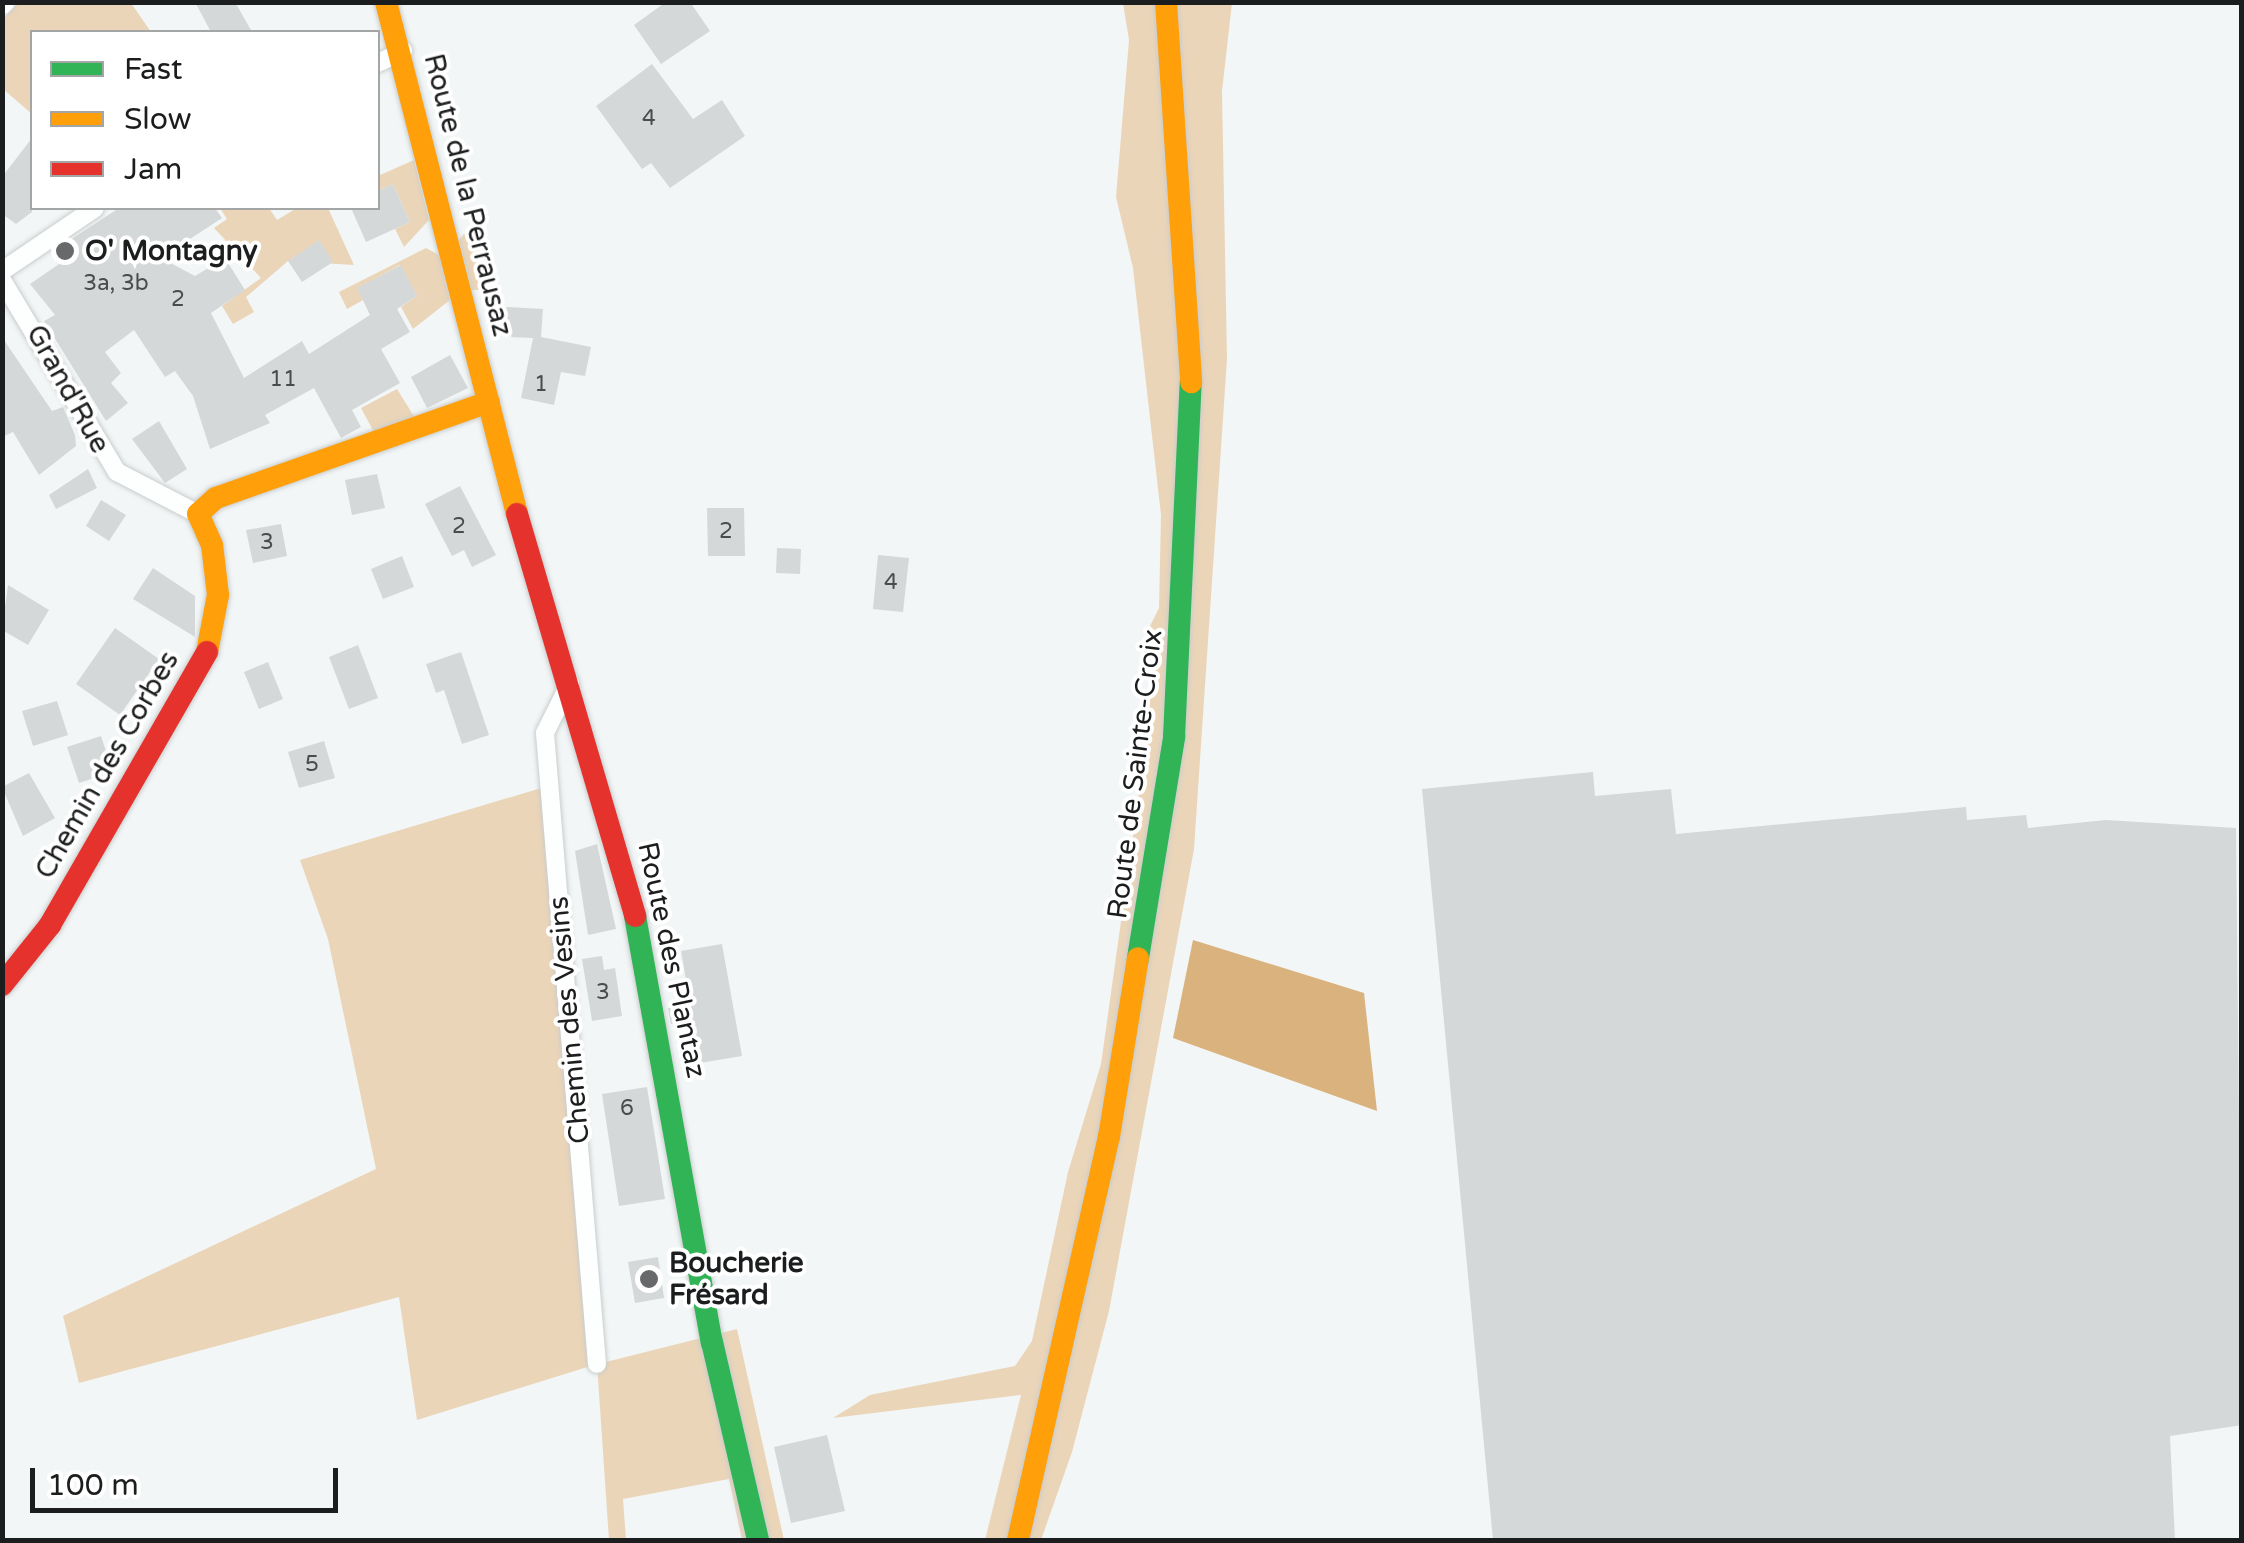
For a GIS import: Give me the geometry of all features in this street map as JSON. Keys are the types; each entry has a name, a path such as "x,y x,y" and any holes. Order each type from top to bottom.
{"street":[{"name":"Route de la Perrausaz","path":"386,2 403,51 422,157 489,402"},
{"name":"Route de Sainte-Croix","path":"1018,1540 1112,1118 1174,737 1192,389 1166,2"},
{"path":"380,62 403,51"},
{"path":"2,271 92,210"},
{"name":"Grand'Rue","path":"2,280 117,472 198,514"},
{"path":"198,514 216,498 489,402"},
{"name":"Route des Plantaz","path":"489,402 631,896 712,1342 758,1540"},
{"name":"Chemin des Corbes","path":"2,985 50,925 207,652 218,594 212,545 198,514"},
{"name":"Chemin des Vesins","path":"570,683 545,734 597,1364"}],"shaded area":[{"path":"19,2 131,3 150,30 30,30 30,112 3,89 3,19"},
{"path":"1123,3 1232,3 1222,91 1227,359 1194,849 1109,1311 1072,1452 1041,1540 985,1540 1021,1395 833,1418 870,1395 1015,1366 1032,1341 1068,1172 1101,1064 1146,743 1154,657 1146,634 1159,608 1161,515 1133,268 1116,197 1129,40"},
{"path":"414,160 429,220 404,247 395,229 410,222 393,184 380,190 380,175"},
{"path":"221,210 270,210 277,220 294,210 329,210 354,265 288,261 246,297 254,312 233,324 222,306 261,278 214,228 227,219"},
{"path":"464,234 482,236 486,250 481,290 472,290 459,240"},
{"path":"426,248 439,255 450,300 413,329 401,307 417,296 400,265 358,288 363,300 347,309 339,292"},
{"path":"397,389 415,418 374,432 361,408"},
{"path":"548,786 598,1364 737,1329 784,1540 742,1540 729,1479 623,1499 626,1540 609,1540 597,1364 417,1420 399,1297 79,1383 63,1316 376,1169 328,939 300,860"},
{"path":"1193,940 1364,993 1377,1111 1173,1038"}],"building":[{"path":"195,2 235,2 251,30 210,30"},
{"path":"666,2 690,2 710,31 661,64 634,25"},
{"path":"652,64 693,119 722,100 745,136 670,188 651,163 642,169 596,106"},
{"path":"30,141 32,212 16,224 2,214 2,177"},
{"path":"393,184 410,222 366,242 352,210 380,210 380,190"},
{"path":"116,210 216,210 222,218 161,258 195,276 225,258 245,290 211,313 244,378 302,341 309,354 370,315 357,288 401,265 417,296 397,309 410,332 381,349 400,383 352,410 361,427 341,438 314,388 265,415 270,423 210,449 193,396 175,371 165,377 134,330 105,352 121,373 111,383 128,403 106,421 44,321 55,315 30,284 59,264 52,252"},
{"path":"319,240 333,262 302,282 288,261"},
{"path":"506,307 543,309 541,337 591,347 585,376 561,372 554,405 521,398 533,338 505,337"},
{"path":"2,337 52,411 63,407 75,435 76,446 39,475 13,432 2,437"},
{"path":"450,355 468,388 427,408 411,377"},
{"path":"159,421 187,469 165,483 132,439"},
{"path":"88,469 97,488 56,509 49,495"},
{"path":"377,474 385,508 352,515 345,480"},
{"path":"460,486 496,555 472,567 464,550 452,556 425,504"},
{"path":"101,500 126,515 109,541 86,526"},
{"path":"707,508 744,508 745,556 708,556"},
{"path":"281,524 287,556 253,563 246,530"},
{"path":"777,548 801,549 800,574 776,573"},
{"path":"878,555 909,558 903,612 873,609"},
{"path":"402,556 414,587 383,599 371,569"},
{"path":"153,568 195,596 195,637 133,599"},
{"path":"8,585 49,610 28,645 2,630"},
{"path":"115,628 159,659 120,715 76,684"},
{"path":"358,645 378,698 349,709 329,657"},
{"path":"461,652 489,735 462,744 444,690 436,693 426,664"},
{"path":"268,662 283,699 259,709 244,672"},
{"path":"57,701 68,735 33,746 22,711"},
{"path":"101,736 113,772 79,783 67,747"},
{"path":"324,741 335,778 299,788 288,752"},
{"path":"1593,772 1595,796 1671,789 1676,834 1966,807 1967,820 2026,815 2028,828 2106,820 2236,828 2242,1425 2170,1436 2175,1540 1493,1540 1422,789"},
{"path":"29,773 55,818 23,836 2,787"},
{"path":"597,844 616,929 588,935 575,851"},
{"path":"722,944 742,1056 700,1063 693,1020 671,1024 668,1008 690,1004 681,951"},
{"path":"602,956 604,970 615,968 622,1016 592,1021 582,959"},
{"path":"647,1087 665,1199 619,1206 602,1094"},
{"path":"658,1257 664,1298 635,1303 628,1262"},
{"path":"827,1435 845,1511 791,1523 774,1447"}],"traffic: fast":[{"path":"1138,958 1174,737 1191,382"},
{"path":"635,916 712,1342 758,1540"}],"traffic: slow":[{"path":"386,2 517,514"},
{"path":"1166,2 1191,382"},
{"path":"207,652 218,595 212,545 198,514 216,498 489,402"},
{"path":"1018,1540 1109,1137 1138,958"}],"traffic: jam":[{"path":"517,514 635,916"},
{"path":"2,985 50,925 207,652"}],"place":[{"name":"O' Montagny","path":"65,251"},
{"name":"Boucherie Frésard","path":"649,1279"}]}
